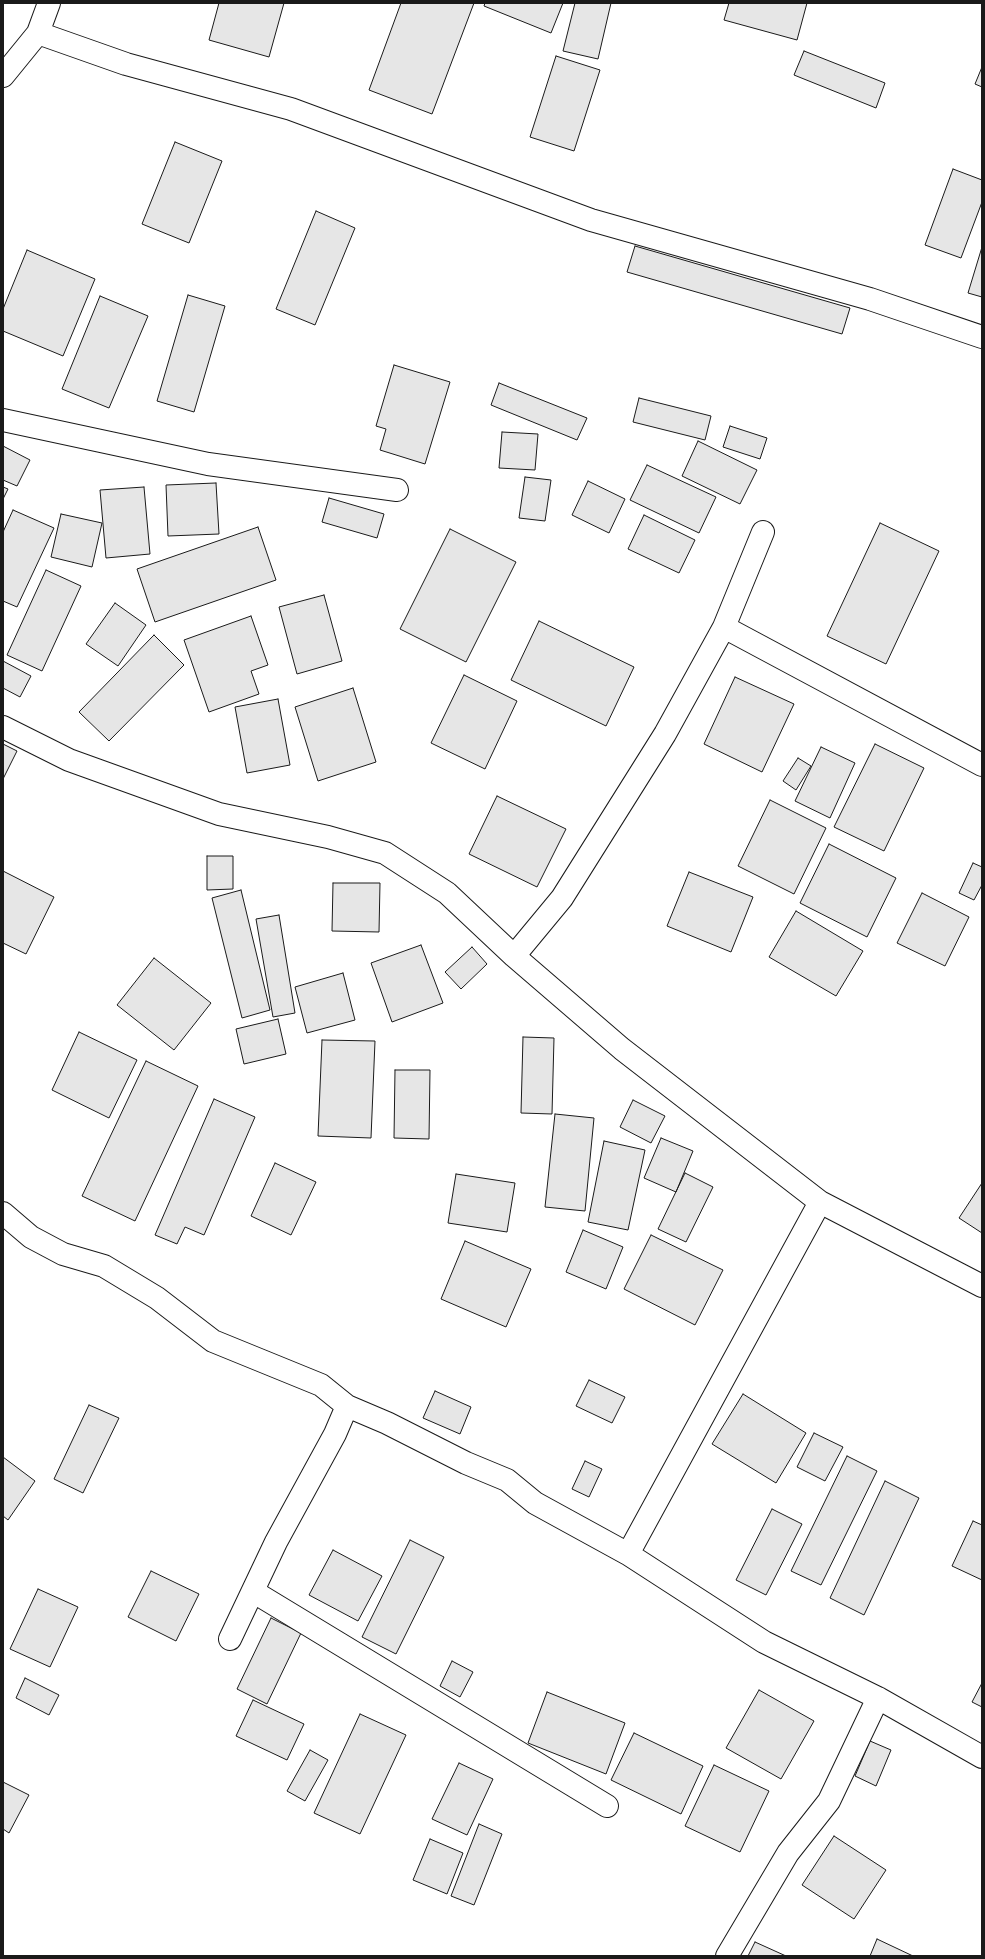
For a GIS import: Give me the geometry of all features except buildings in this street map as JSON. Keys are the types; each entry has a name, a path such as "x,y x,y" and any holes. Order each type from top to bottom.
{"street":[{"path":"3,76 38,33 49,3"},
{"path":"38,33 126,64 291,109 592,220 870,299 982,337"},
{"path":"3,420 208,464 397,490"},
{"path":"514,956 562,898 665,734 724,627 763,532"},
{"path":"724,627 982,765"},
{"path":"3,727 69,760 219,814 328,837 385,853 447,893 514,956 622,1049 820,1202 982,1286"},
{"path":"628,1554 820,1202"},
{"path":"3,1213 31,1237 63,1254 104,1266 157,1298 213,1341 321,1385 347,1406 387,1423 466,1463 507,1480 535,1503 628,1554 764,1642 878,1698 982,1757"},
{"path":"230,1639 254,1592 276,1542 336,1434 347,1406"},
{"path":"254,1592 607,1806"},
{"path":"727,1956 788,1853 829,1801 878,1698"}]}
